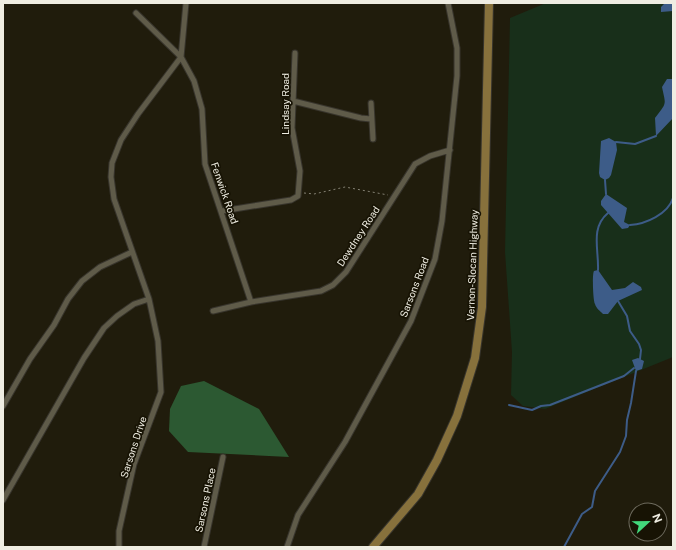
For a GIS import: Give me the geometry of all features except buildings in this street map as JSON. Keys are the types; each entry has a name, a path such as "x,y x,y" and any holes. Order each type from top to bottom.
{"main road":[{"name":"Vernon-Slocan Highway","path":"373,547 418,494 437,460 457,416 475,358 482,307 489,3"}],"street":[{"path":"181,57 186,3"},
{"name":"Sarsons Road","path":"287,547 298,515 345,442 411,321 425,289 435,259 441,229 457,76 457,48 448,3"},
{"name":"Fenwick Road","path":"136,13 181,57 194,81 202,109 205,164 222,211 251,302"},
{"name":"Lindsay Road","path":"295,53 292,128 300,171 298,196"},
{"name":"Sarsons Drive","path":"120,547 119,531 134,464 161,392 158,341 148,299 114,199 111,177 112,163 121,140 138,114 181,57"},
{"path":"293,101 361,118 371,119"},
{"path":"371,103 373,139"},
{"name":"Dewdney Road","path":"213,311 251,302 320,290 333,285 346,272 415,164 430,156 450,150"},
{"path":"222,211 291,200 298,196"},
{"path":"3,406 30,359 54,325 68,299 82,281 100,267 132,252"},
{"path":"3,500 84,358 104,328 117,316 134,304 148,299"},
{"name":"Sarsons Place","path":"204,547 223,457"}],"path":[{"path":"298,196 305,193 314,194 346,187 394,197"}],"green space":[{"path":"546,3 673,3 673,357 545,409 523,406 511,395 512,352 505,252 510,18"},
{"path":"204,381 259,409 289,457 188,452 169,431 170,409 181,386"}],"water":[{"path":"665,3 673,3 673,11 661,12 661,7"},
{"path":"667,79 673,79 673,118 656,136 655,118 664,106 665,101 662,87"},
{"path":"609,138 616,142 617,150 611,175 605,180 600,177 599,173 601,141"},
{"path":"606,194 627,208 624,222 630,225 628,228 622,229 601,205 601,201"},
{"path":"598,270 612,290 625,288 633,282 641,287 642,290 618,301 608,314 603,314 596,307 594,302 593,273 594,271"},
{"path":"638,358 644,361 642,369 636,371 632,360"}],"waterway":[{"path":"616,142 635,144 656,136"},
{"path":"605,180 606,194"},
{"path":"630,225 643,223 656,217 666,209 673,198"},
{"path":"598,270 597,232 602,219 608,213"},
{"path":"618,301 627,316 630,331 639,344 641,350 640,359"},
{"path":"509,405 532,410 541,406 550,405 624,376 634,368"},
{"path":"564,547 582,514 592,507 595,491 620,452 626,436 627,420 636,371"}]}
